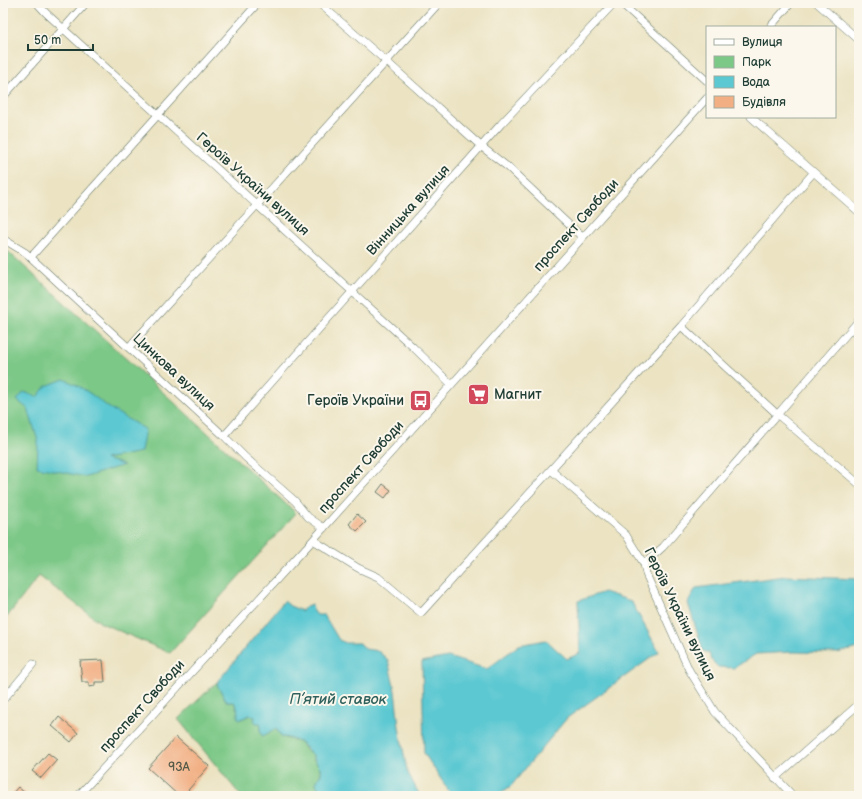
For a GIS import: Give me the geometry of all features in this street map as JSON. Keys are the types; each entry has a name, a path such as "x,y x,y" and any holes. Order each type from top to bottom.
{"street":[{"name":"Героїв України вулиця","path":"37,3 63,29 352,291 451,384"},
{"path":"3,97 86,3"},
{"path":"31,257 258,3"},
{"path":"319,3 482,147 509,168 582,237"},
{"path":"129,348 439,3"},
{"name":"Вінницька вулиця","path":"224,436 501,124 614,3"},
{"path":"621,3 706,80"},
{"path":"771,26 791,3"},
{"path":"817,3 859,40"},
{"name":"проспект Свободи","path":"78,796 324,528 706,99"},
{"path":"752,118 859,212"},
{"path":"313,540 358,568 378,577 421,613 681,326 813,173"},
{"name":"Цинкова вулиця","path":"3,239 31,257 245,457 295,501 308,517 324,528"},
{"path":"644,564 662,547 859,320"},
{"path":"681,326 778,415 859,484"},
{"name":"Героїв України вулиця","path":"551,470 626,535 644,564 646,574 689,670 715,712 793,796"},
{"path":"3,700 33,664"},
{"path":"775,778 859,704"}],"green space":[{"path":"3,247 296,513 170,653 101,623 39,576 3,622"},
{"path":"218,681 217,685 227,702 234,702 241,719 250,715 255,717 267,735 275,730 279,732 282,737 300,742 307,751 313,755 313,759 319,765 321,774 317,780 317,786 325,796 241,796 178,719"}],"water":[{"path":"64,379 82,388 108,407 145,429 141,452 105,459 124,465 86,477 37,467 38,441 28,409 17,400 24,392 37,397 46,386"},
{"path":"786,576 859,579 859,648 837,653 793,652 756,654 734,668 718,667 711,660 709,653 703,651 688,603 696,588"},
{"path":"604,592 631,601 659,652 567,718 511,786 496,796 452,796 424,753 422,662 448,657 487,669 519,645 546,640 567,659 580,653 578,601"},
{"name":"П’ятий ставок","path":"284,601 290,606 302,611 306,606 312,604 313,610 317,615 324,615 339,640 346,643 360,643 365,649 378,651 388,660 395,691 399,727 407,771 420,796 325,796 316,783 321,771 313,755 302,744 291,739 281,737 275,729 262,736 260,723 256,723 254,720 255,717 250,715 241,719 238,718 238,710 234,702 227,702 217,685 218,681"}],"building":[{"path":"383,484 391,490 385,498 377,492"},
{"path":"357,514 366,522 357,531 349,524"},
{"path":"103,660 105,682 95,682 95,686 89,687 89,682 82,682 80,661"},
{"path":"59,717 78,733 71,742 52,726"},
{"path":"176,737 209,766 183,796 179,796 148,768"},
{"path":"48,753 57,760 41,778 32,771"},
{"path":"18,787 26,794 25,796 10,796"}],"place":[{"name":"Магнит","path":"479,394"},
{"name":"Героїв України","path":"420,400"}]}
